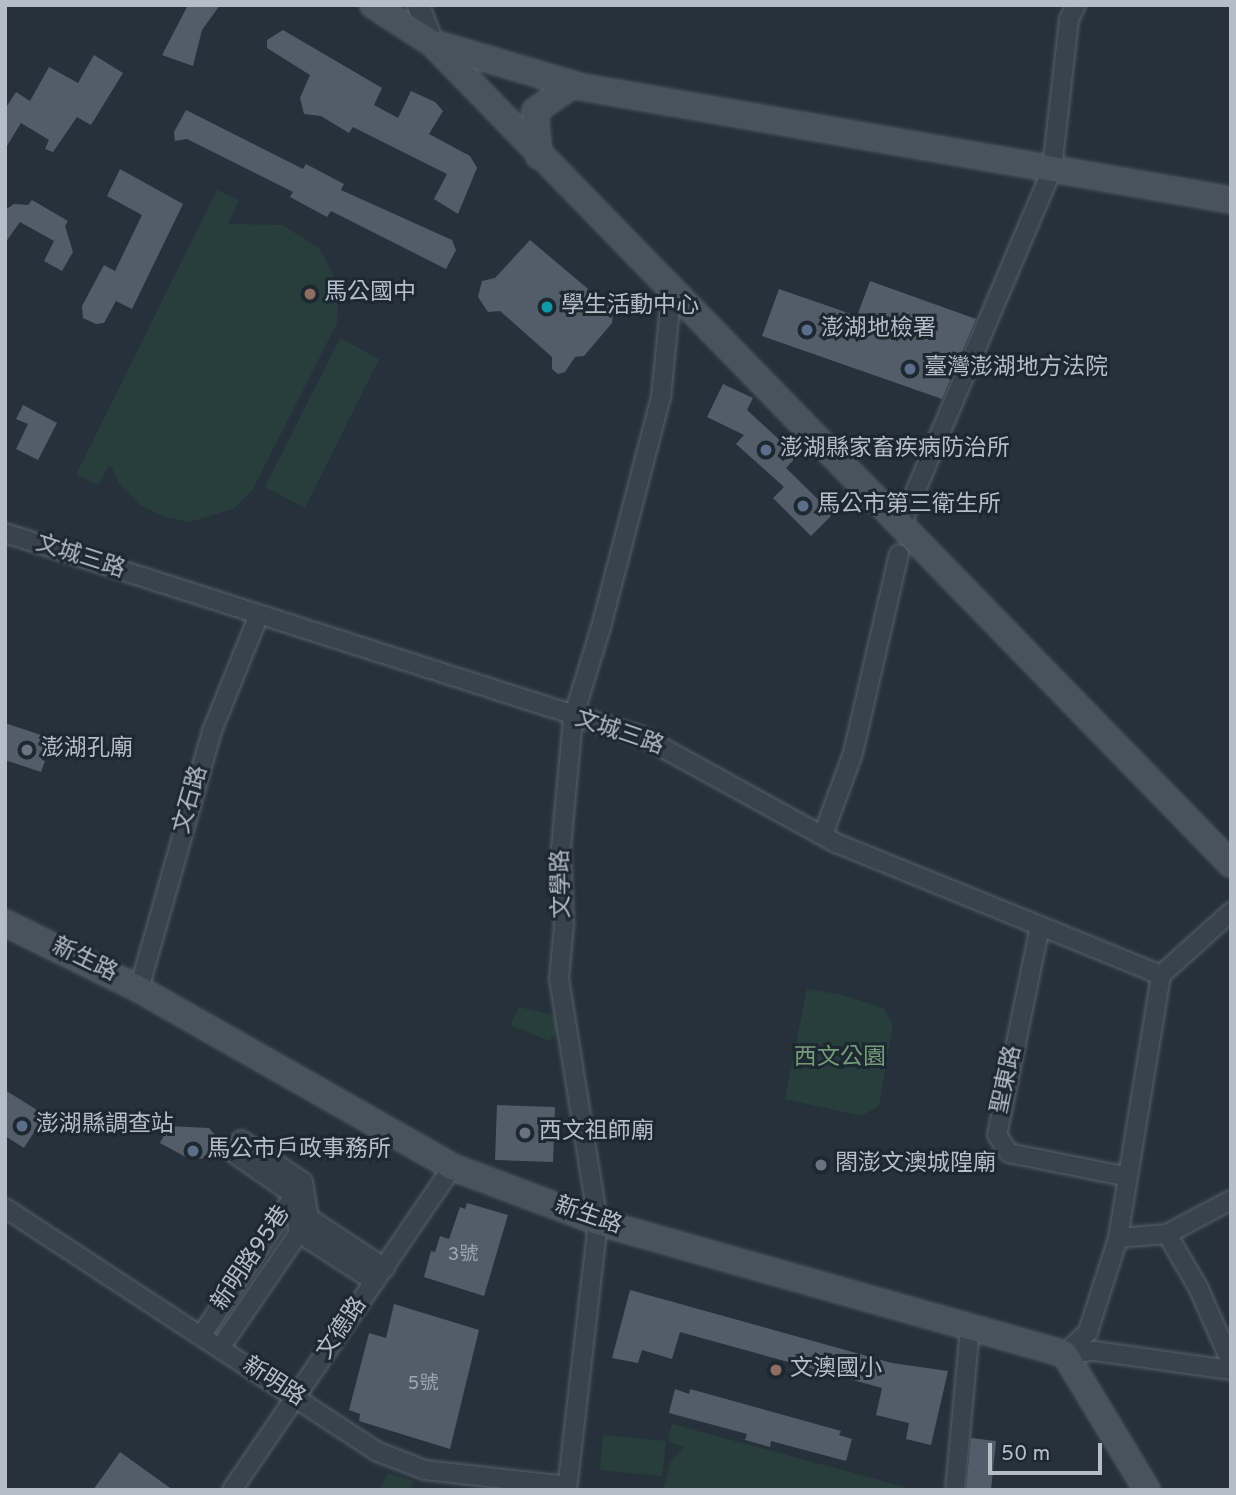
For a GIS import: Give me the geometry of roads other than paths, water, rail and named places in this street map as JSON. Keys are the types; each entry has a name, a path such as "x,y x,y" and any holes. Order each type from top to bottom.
{"main road":[{"path":"373,5 432,43 538,156 672,286 1231,864"},
{"path":"432,43 572,85 1231,200"},
{"path":"538,156 535,111 572,85"},
{"name":"新生路","path":"5,923 139,989 452,1167 598,1222 1065,1354"},
{"path":"1065,1354 1147,1490"}],"street":[{"path":"418,5 432,43"},
{"path":"902,523 1052,169 1069,19 1076,5"},
{"name":"文學路","path":"567,1488 598,1222 559,979 564,925 561,848 573,718 601,627 661,397 672,286"},
{"name":"文城三路","path":"5,533 573,718 643,737 822,835 1161,975"},
{"path":"822,835 853,753 899,554"},
{"name":"文石路","path":"139,989 212,731 258,617"},
{"path":"1065,1354 1088,1332 1118,1238 1161,975 1231,912"},
{"name":"聖東路","path":"1040,926 997,1135 1009,1153 1128,1177"},
{"path":"236,1146 298,1188 309,1218 380,1275"},
{"name":"文德路","path":"232,1490 452,1167"},
{"path":"298,1188 299,1233"},
{"name":"新明路95巷","path":"201,1336 298,1188"},
{"path":"1118,1238 1167,1234 1231,1200"},
{"name":"新明路","path":"5,1208 377,1452 425,1469 567,1488"},
{"path":"220,1348 309,1218"},
{"path":"299,1233 380,1275"},
{"path":"1167,1234 1198,1287 1231,1362"},
{"path":"955,1490 970,1328"},
{"path":"1065,1354 1095,1351 1231,1370"}],"place":[{"name":"馬公國中","path":"310,294"},
{"name":"學生活動中心","path":"547,307"},
{"name":"澎湖地檢署","path":"807,330"},
{"name":"臺灣澎湖地方法院","path":"910,369"},
{"name":"澎湖縣家畜疾病防治所","path":"766,450"},
{"name":"馬公市第三衛生所","path":"803,506"},
{"name":"澎湖孔廟","path":"27,750"},
{"name":"澎湖縣調查站","path":"22,1126"},
{"name":"西文祖師廟","path":"525,1133"},
{"name":"馬公市戶政事務所","path":"193,1151"},
{"name":"閤澎文澳城隍廟","path":"821,1165"},
{"name":"文澳國小","path":"776,1370"}],"park label":[{"name":"西文公園","path":"840,1059"}]}
